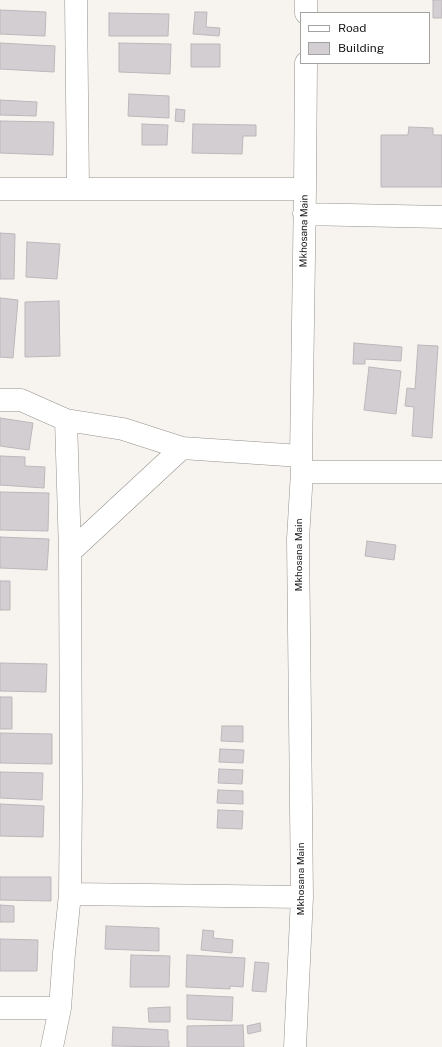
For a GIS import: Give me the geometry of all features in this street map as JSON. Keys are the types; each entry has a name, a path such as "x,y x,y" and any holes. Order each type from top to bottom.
{"street":[{"path":"76,0 78,188"},
{"path":"306,0 306,12"},
{"name":"Mkhosana Main","path":"295,1047 302,897 298,539 301,464 306,64"},
{"path":"0,189 305,188"},
{"path":"304,214 442,216"},
{"path":"0,400 21,400 66,420 123,429 182,448 301,464 442,472"},
{"path":"52,1047 60,1008 70,894 70,552 66,420"},
{"path":"70,552 182,448"},
{"path":"70,894 302,897"},
{"path":"0,1008 60,1008"}],"building":[{"path":"433,0 442,0 442,18 433,18"},
{"path":"0,10 46,12 45,36 0,34"},
{"path":"195,12 207,12 206,27 220,28 219,36 193,34"},
{"path":"109,13 169,14 168,36 109,36"},
{"path":"0,43 55,46 54,72 0,69"},
{"path":"119,43 171,44 170,74 119,72"},
{"path":"191,44 220,44 220,67 191,67"},
{"path":"129,94 169,96 169,118 128,116"},
{"path":"0,100 37,102 36,116 0,115"},
{"path":"176,109 185,110 184,122 175,121"},
{"path":"0,121 54,122 53,155 0,153"},
{"path":"142,124 168,125 167,145 142,145"},
{"path":"193,124 256,125 256,136 243,136 242,154 192,153"},
{"path":"409,127 433,128 433,135 442,135 442,187 381,187 381,135 408,135"},
{"path":"0,233 15,234 14,279 0,279"},
{"path":"27,242 60,244 57,279 26,277"},
{"path":"0,298 18,300 13,358 0,357"},
{"path":"59,301 60,356 25,357 25,302"},
{"path":"354,343 402,347 401,361 365,359 365,364 353,364"},
{"path":"418,345 438,346 432,438 412,436 414,407 405,406 407,388 415,389"},
{"path":"369,367 401,371 396,414 364,410"},
{"path":"0,418 33,423 29,450 0,446"},
{"path":"0,456 25,457 25,466 45,467 44,488 0,485"},
{"path":"0,492 49,493 48,531 0,530"},
{"path":"0,537 49,539 47,570 0,568"},
{"path":"367,541 396,545 394,560 365,556"},
{"path":"0,581 10,581 10,610 0,610"},
{"path":"0,663 47,664 46,692 0,691"},
{"path":"0,697 12,697 12,729 0,729"},
{"path":"222,726 243,726 243,742 221,741"},
{"path":"0,733 52,734 52,764 0,763"},
{"path":"220,749 244,750 243,763 219,762"},
{"path":"219,769 243,770 242,784 218,783"},
{"path":"0,772 43,773 42,800 0,798"},
{"path":"218,790 243,791 243,804 217,803"},
{"path":"0,804 44,806 43,837 0,836"},
{"path":"218,810 243,811 242,829 217,828"},
{"path":"0,877 51,877 51,901 0,900"},
{"path":"0,905 14,906 14,922 0,922"},
{"path":"106,926 159,928 159,951 105,949"},
{"path":"203,930 214,931 213,938 233,940 232,953 201,950"},
{"path":"0,939 38,940 37,971 0,971"},
{"path":"131,955 170,956 169,987 130,987"},
{"path":"187,955 245,958 243,987 230,986 230,989 186,987"},
{"path":"255,962 269,963 266,992 252,991"},
{"path":"187,995 233,997 232,1021 187,1019"},
{"path":"170,1007 170,1022 149,1022 148,1008"},
{"path":"260,1023 261,1031 248,1034 247,1026"},
{"path":"243,1025 244,1047 187,1047 187,1026"},
{"path":"113,1027 168,1030 169,1047 112,1046"}]}
